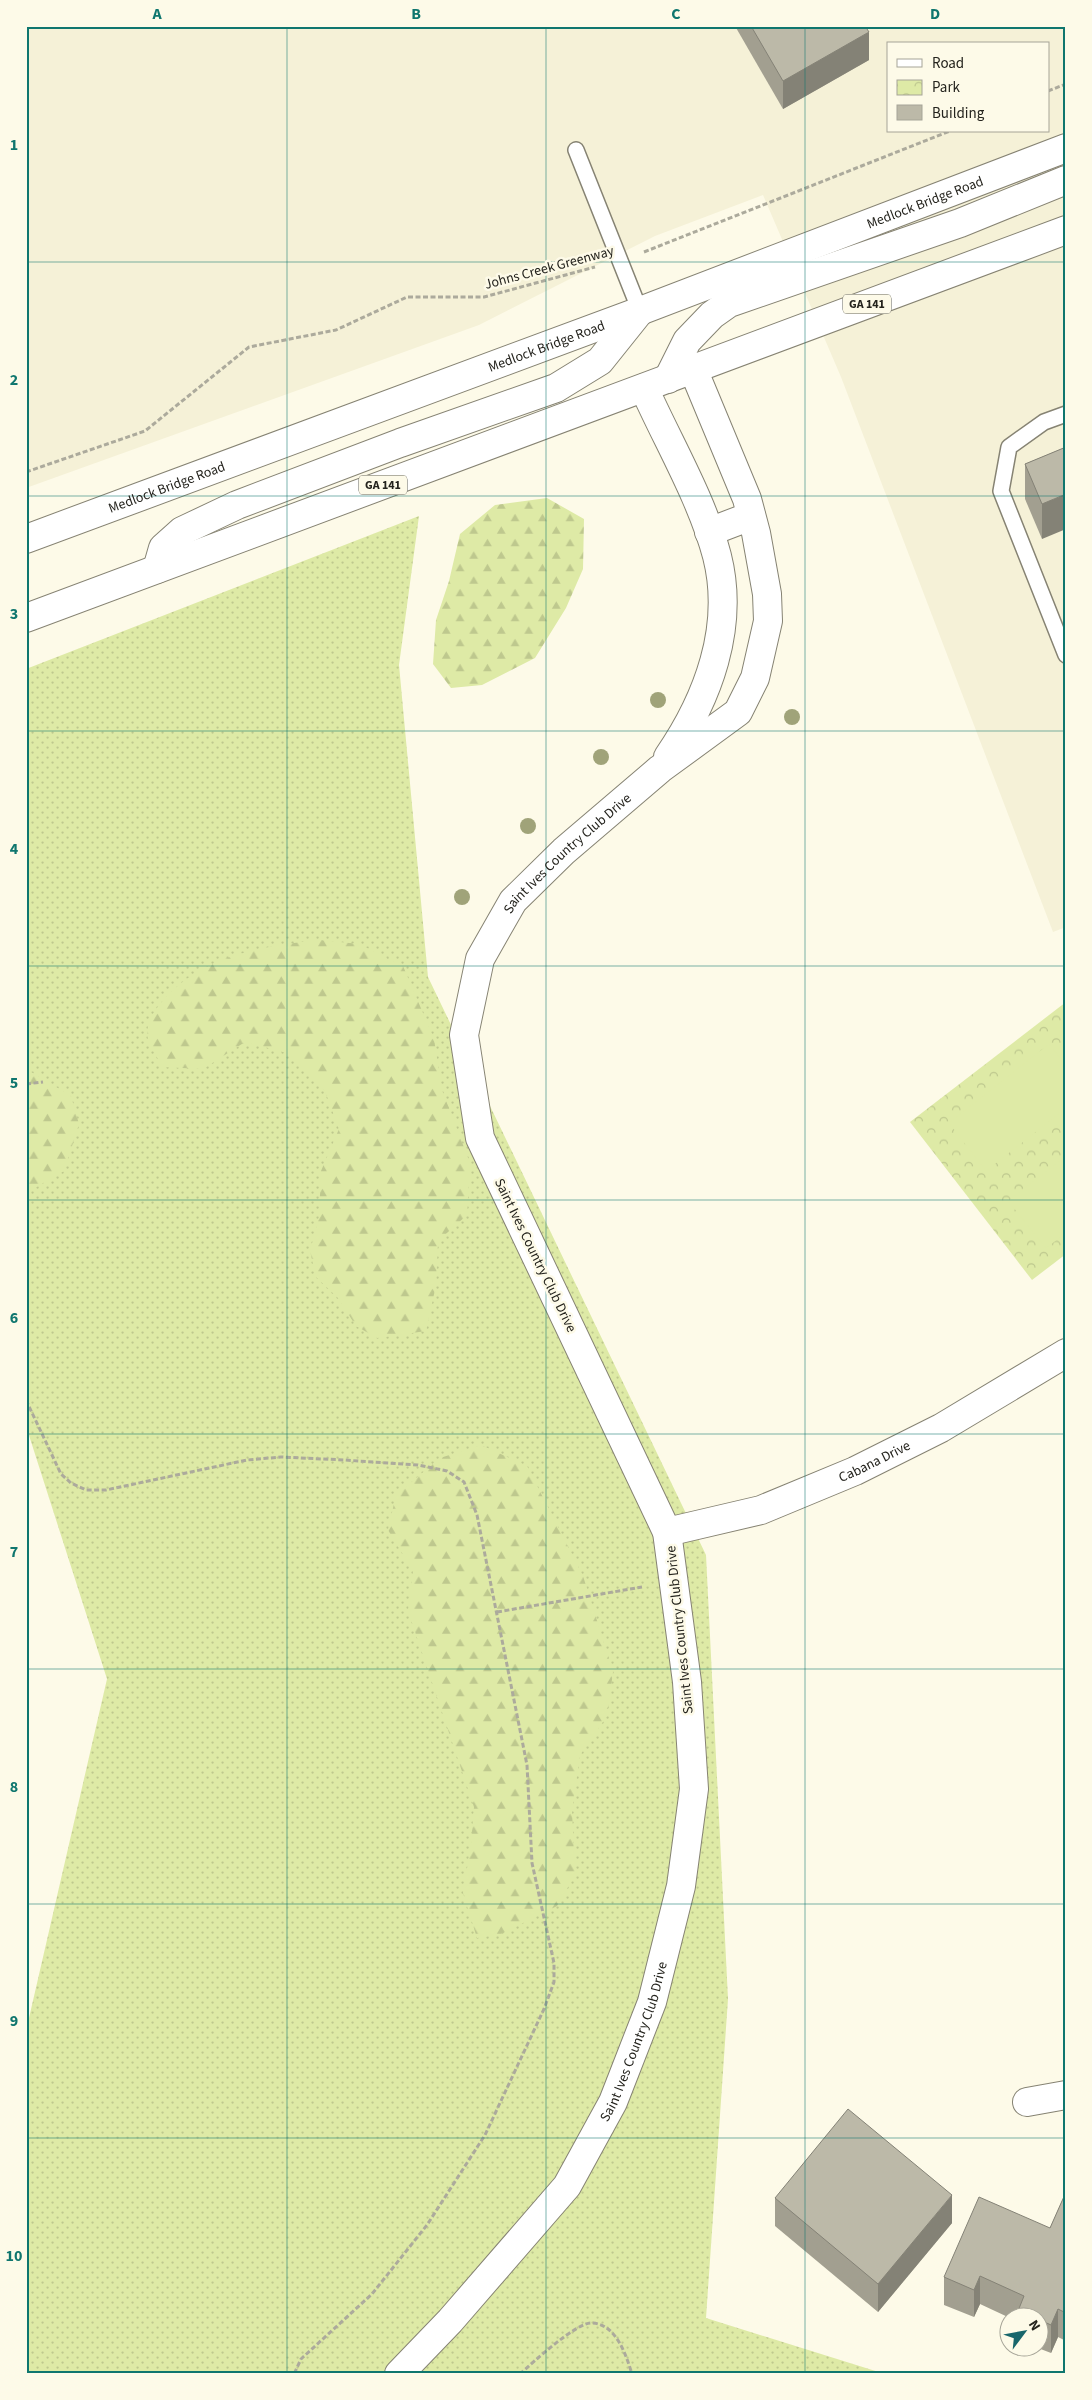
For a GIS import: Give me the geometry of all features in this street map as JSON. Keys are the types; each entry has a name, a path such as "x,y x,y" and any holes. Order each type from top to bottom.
{"main road":[{"name":"Medlock Bridge Road","path":"26,539 640,311 1066,148"},
{"path":"656,384 687,341 712,315 729,303 960,222 1066,180"},
{"name":"GA 141","path":"26,618 1066,230"},
{"path":"158,569 163,548 182,531 237,504 556,388 600,361 640,311"},
{"name":"Saint Ives Country Club Drive","path":"399,2374 450,2321 567,2186 613,2102 652,2002 681,1886 694,1789 687,1682 667,1532 480,1138 464,1035 480,959 513,901 564,851 660,769 738,712 755,678 768,621 767,594 752,516 747,499 693,370"},
{"name":"Saint Ives Country Club Drive","path":"656,384 709,532 721,578 720,648 700,701 683,736 660,769"},
{"path":"709,532 752,516"},
{"name":"Cabana Drive","path":"667,1532 761,1510 855,1471 941,1428 1066,1353"},
{"path":"1027,2102 1066,2095"}],"lane":[{"path":"576,150 640,311"},
{"path":"1066,414 1044,422 1009,447 1001,491 1066,656"}],"path":[{"path":"1050,90 1066,84"},
{"name":"Johns Creek Greenway","path":"26,472 144,431 249,347 336,330 408,297 484,297 620,260 655,249 948,132"},
{"path":"26,1084 43,1082"},
{"path":"26,1400 61,1474 71,1483 86,1490 106,1490 247,1460 281,1457 409,1464 447,1471 464,1482 477,1515 527,1765 532,1863 554,1963 554,1982 544,2009 485,2135 427,2225 372,2294 301,2359 294,2374"},
{"path":"497,1612 675,1581"},
{"path":"520,2374 546,2350 580,2327 591,2323 603,2326 614,2335 623,2347 632,2374"}],"shaded area":[{"path":"26,26 1066,26 1066,927 1053,932 841,377 763,195 655,236 479,325 26,488"}],"green space":[{"path":"547,498 584,519 583,569 566,608 535,658 482,685 451,688 433,664 436,620 449,581 460,534 495,505"},
{"path":"419,516 399,665 428,977 706,1555 728,1999 706,2318 885,2374 26,2374 26,2031 107,1679 26,1426 26,669"},
{"path":"320,940 359,944 403,966 434,1039 442,1090 470,1163 467,1215 438,1241 436,1285 426,1331 377,1338 356,1326 338,1298 316,1277 310,1251 319,1217 321,1171 339,1129 325,1091 287,1053 245,1042 203,1069 162,1067 148,1039 148,1025 160,1004 176,988 212,964 254,950"},
{"path":"1066,1002 1066,1254 1032,1280 910,1122"},
{"path":"1049,1044 1066,1065 1066,1108 986,1171 949,1123"},
{"path":"26,1069 71,1096 79,1124 64,1171 26,1193"},
{"path":"1066,1156 1066,1233 1046,1248 1008,1201"},
{"path":"481,1445 527,1466 583,1576 613,1672 607,1716 580,1755 572,1811 575,1875 557,1906 501,1934 477,1938 463,1893 471,1844 474,1807 408,1611 413,1571 388,1530 396,1495 440,1458"}],"building":[{"path":"751,26 865,26 869,32 783,81"},
{"path":"1066,447 1066,494 1042,504 1025,464"},
{"path":"848,2109 952,2195 878,2284 775,2198"},
{"path":"1066,2192 1066,2313 1058,2309 1051,2325 1050,2308 1019,2308 1024,2296 980,2276 974,2290 944,2277 979,2197 1050,2228"}]}
